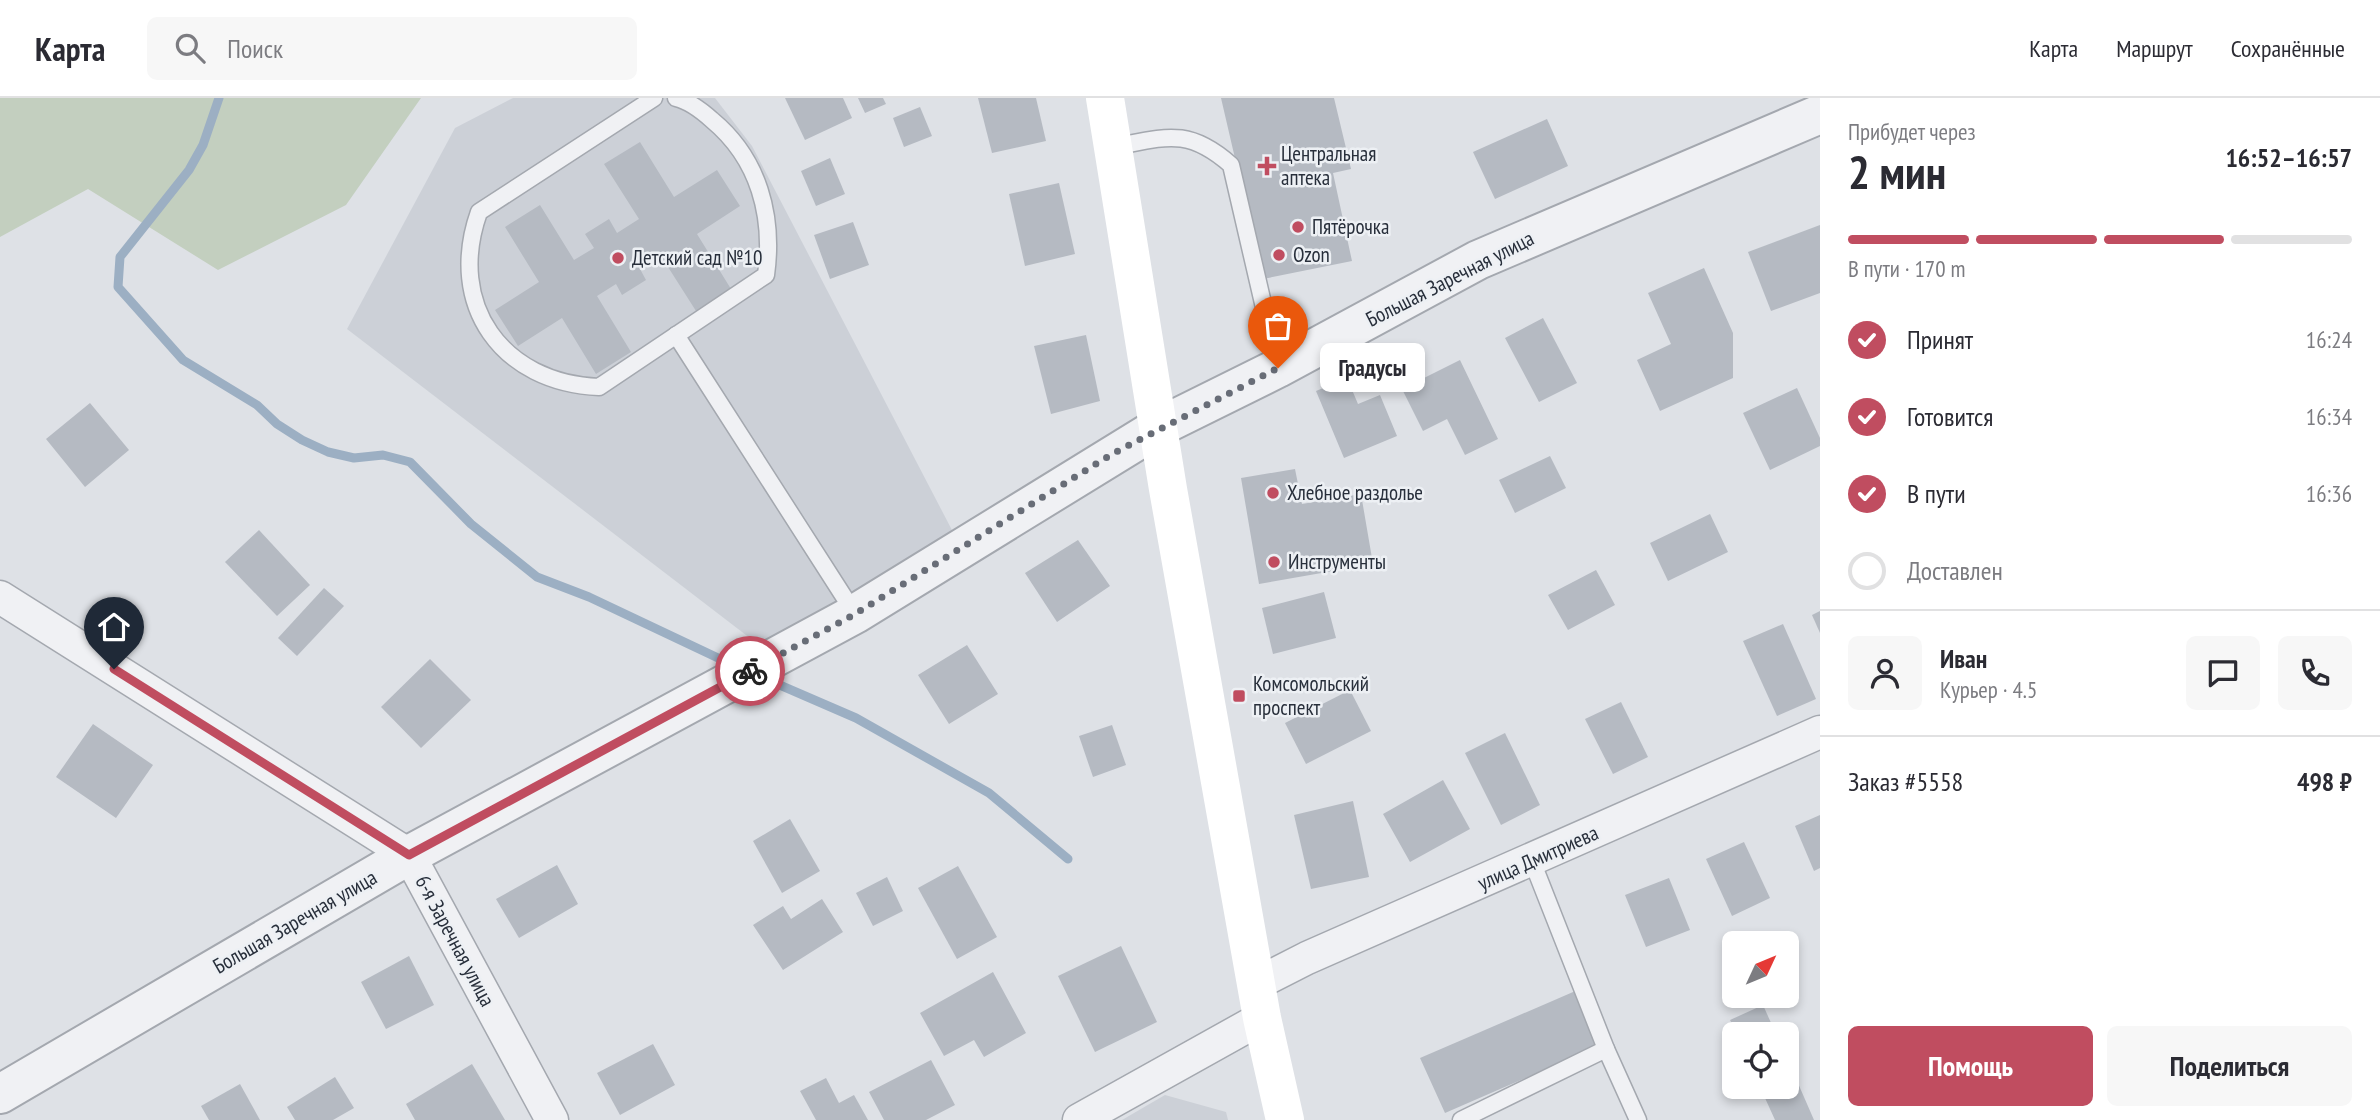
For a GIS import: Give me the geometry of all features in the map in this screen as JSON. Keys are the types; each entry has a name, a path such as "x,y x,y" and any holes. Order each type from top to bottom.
{"main road":[{"path":"1105,98 1259,1001 1284,1120"}],"street":[{"name":"Большая Заречная улица","path":"0,1094 409,855 855,614 1159,427 1278,368 1478,260 1820,114"},
{"name":"6-я Заречная улица","path":"0,597 409,855 552,1120"},
{"name":"улица Дмитриева","path":"1079,1120 1259,1001 1307,958 1820,732"}],"lane":[{"path":"654,98 478,212 472,231 468,272 478,312 501,347 517,362 556,382 599,387 766,275 769,241 766,207 759,186 737,145 704,112 676,98"},
{"path":"1113,147 1165,138 1189,139 1210,146 1231,165 1278,368"},
{"path":"676,335 855,614"},
{"path":"1532,860 1606,1049 1638,1120"},
{"path":"1461,1120 1606,1049"}],"shaded area":[{"path":"513,98 715,98 752,146 954,534 759,645 347,329 455,128"},
{"path":"1165,1095 1226,1112 1228,1120 1122,1120"}],"green space":[{"path":"0,98 421,98 346,205 218,270 88,189 0,237"}],"building":[{"path":"785,98 843,98 852,118 805,140"},
{"path":"858,98 883,98 886,104 865,113"},
{"path":"978,98 1036,98 1046,141 992,153"},
{"path":"1221,98 1334,98 1351,169 1333,173 1352,261 1263,279"},
{"path":"920,107 932,136 904,147 893,118"},
{"path":"1547,119 1568,166 1495,199 1473,152"},
{"name":"Детский сад №10","path":"640,142 674,197 717,170 740,206 697,234 731,289 696,311 661,256 640,269 646,280 622,295 616,284 597,296 631,352 596,374 562,318 518,346 495,310 539,282 505,227 540,205 574,260 594,248 585,234 609,219 617,233 639,219 604,164"},
{"path":"830,158 845,194 816,206 801,171"},
{"path":"1059,183 1075,254 1025,266 1009,194"},
{"path":"853,222 869,265 830,279 814,235"},
{"path":"1820,225 1820,293 1771,311 1748,252"},
{"path":"1704,268 1733,333 1733,378 1660,411 1637,360 1671,344 1648,293"},
{"path":"1543,318 1577,383 1539,402 1505,338"},
{"path":"1086,335 1100,401 1051,414 1034,346"},
{"path":"1460,360 1498,439 1465,455 1447,419 1423,431 1402,389"},
{"path":"1347,378 1358,404 1380,395 1397,436 1344,458 1316,391"},
{"path":"1797,388 1820,438 1820,446 1770,470 1743,413"},
{"path":"90,403 129,450 85,487 46,439"},
{"path":"1550,456 1566,488 1515,513 1499,480"},
{"path":"1295,469 1302,504 1361,494 1373,564 1259,584 1241,478"},
{"path":"1710,514 1728,552 1668,581 1650,543"},
{"path":"259,530 310,585 277,616 225,562"},
{"path":"1078,540 1110,586 1057,622 1025,573"},
{"path":"1596,570 1615,605 1568,630 1548,595"},
{"path":"324,588 344,606 297,656 278,638"},
{"path":"1324,592 1336,638 1273,654 1262,608"},
{"path":"1820,611 1820,633 1812,615"},
{"path":"1783,624 1816,699 1777,716 1743,641"},
{"path":"967,645 998,694 949,724 918,675"},
{"path":"430,659 471,700 421,748 381,707"},
{"path":"1350,690 1371,731 1306,764 1285,723"},
{"path":"1621,702 1648,757 1613,774 1585,719"},
{"path":"93,724 153,765 116,818 56,777"},
{"path":"1112,725 1126,765 1093,777 1079,736"},
{"path":"1505,733 1540,805 1501,825 1465,753"},
{"path":"1443,780 1470,829 1410,862 1383,814"},
{"path":"1353,801 1369,877 1311,889 1294,815"},
{"path":"1820,815 1820,868 1814,871 1795,826"},
{"path":"790,819 820,871 782,893 753,841"},
{"path":"1744,842 1770,898 1732,916 1706,859"},
{"path":"557,865 578,904 519,938 496,899"},
{"path":"958,866 997,937 957,959 918,888"},
{"path":"887,877 903,911 873,926 856,893"},
{"path":"1669,878 1690,930 1646,947 1625,895"},
{"path":"822,899 843,932 783,970 753,925 783,906 791,919"},
{"path":"1121,946 1157,1022 1095,1052 1058,976"},
{"path":"409,956 434,1005 386,1029 361,982"},
{"path":"993,972 1026,1033 984,1057 974,1040 944,1056 920,1013"},
{"path":"1580,989 1604,1044 1445,1113 1420,1058"},
{"path":"1756,1008 1764,1008 1771,1022 1731,1022 1730,1020"},
{"path":"653,1044 675,1085 620,1115 597,1073"},
{"path":"931,1060 955,1105 926,1120 884,1120 869,1092"},
{"path":"472,1064 505,1120 415,1120 406,1104"},
{"path":"335,1077 354,1108 333,1120 295,1120 287,1107"},
{"path":"826,1078 839,1103 854,1095 868,1120 816,1120 800,1091"},
{"path":"240,1084 260,1120 209,1120 201,1106"},
{"path":"1799,1086 1814,1120 1775,1120 1765,1099 1799,1099"}],"waterway":[{"path":"219,98 203,145 189,170 120,257 118,287 183,360 257,405 277,424 302,440 328,452 354,458 383,455 410,462 471,524 537,577 589,597 735,666"},
{"path":"761,677 856,718 989,793 1068,859"}],"way so far":[{"path":"750,671 855,614 1159,427 1278,368"}],"place":[{"name":"Центральная аптека","path":"1267,166"},
{"name":"Пятёрочка","path":"1298,227"},
{"name":"Ozon","path":"1279,255"},
{"name":"Детский сад №10","path":"618,258"},
{"name":"Градусы","path":"1278,368"},
{"name":"Хлебное раздолье","path":"1273,493"},
{"name":"Инструменты","path":"1274,562"},
{"name":"Комсомольский проспект","path":"1239,696"}],"route":[{"path":"114,669 409,855 750,671"}]}
